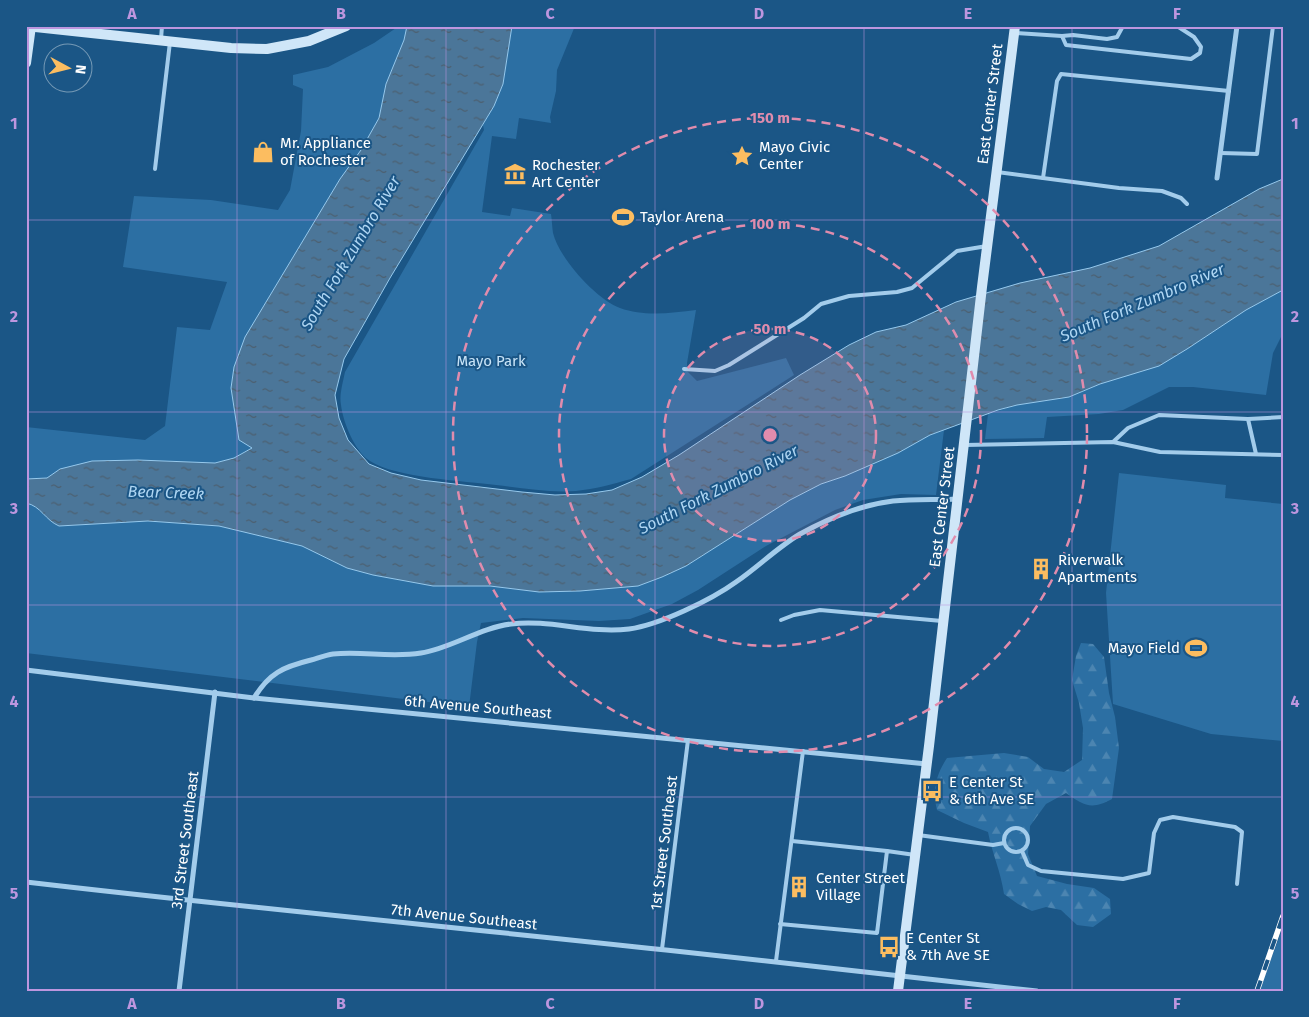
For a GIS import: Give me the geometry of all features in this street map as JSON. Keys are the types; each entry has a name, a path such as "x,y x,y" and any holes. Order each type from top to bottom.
{"street":[{"path":"26,63 29,27 230,48 267,49 309,41 346,26"},
{"path":"1217,178 1237,26"},
{"name":"East Center Street","path":"898,991 927,764 982,287 1014,30"},
{"path":"254,698 263,684 272,675 290,665 332,654 391,656 422,653 510,624 538,623 606,631 630,629 662,620 734,584 799,535 835,516 865,506 892,501 958,500"},
{"name":"6th Avenue Southeast","path":"26,670 254,698 927,764"},
{"name":"3rd Street Southeast","path":"179,991 215,692"},
{"name":"7th Avenue Southeast","path":"26,882 190,901 776,961 900,977 1037,991"}],"lane":[{"path":"155,168 165,41 162,26"},
{"path":"1014,30 1107,39 1117,37 1123,26"},
{"path":"1062,36 1066,45 1191,59 1200,53 1201,48 1194,37 1177,26"},
{"path":"1221,153 1257,154 1273,26"},
{"path":"1043,178 1057,81 1062,74 1229,91"},
{"path":"996,172 1119,188 1162,191 1181,198 1186,204"},
{"path":"684,370 715,371 729,365 804,318 821,304 849,296 897,292 912,288 957,251 987,246"},
{"path":"1113,442 1128,428 1159,415 1248,419 1283,417"},
{"path":"1248,419 1256,454"},
{"path":"964,446 1113,442 1160,452 1283,455"},
{"path":"781,620 808,611 820,610 944,621"},
{"name":"1st Street Southeast","path":"662,949 688,740"},
{"path":"776,961 803,751"},
{"path":"1022,851 1028,865 1041,871 1123,880 1150,874 1154,834 1160,820 1172,817 1235,826 1242,832 1237,884"},
{"path":"1019,829 1025,833 1028,840 1022,851 1010,851 1004,843 1004,837 1009,831 1019,829"},
{"path":"918,835 994,845 1004,843"},
{"path":"792,840 915,855"},
{"path":"780,924 876,933 887,851"}],"green space":[{"path":"399,26 407,26 404,40 386,84 379,118 245,337 234,367 231,388 239,439 253,447 234,458 215,463 138,460 92,461 60,469 47,478 26,479 26,427 145,440 165,426 177,327 210,330 227,282 123,267 134,196 211,200 278,210 290,190 301,131 303,89 293,85 293,75 328,67 374,43"},
{"name":"Mayo Park","path":"512,26 575,26 557,70 556,91 550,117 551,123 519,118 516,139 492,136 482,212 510,216 512,208 551,214 553,233 563,254 571,265 600,296 620,308 639,313 668,313 696,310 687,371 697,381 786,358 794,375 631,479 583,490 546,491 449,480 413,475 382,467 370,461 359,451 347,428 341,405 345,372 484,130 483,125 494,106 503,84"},
{"path":"1283,290 1283,333 1273,353 1266,395 1193,387 1169,387 1123,410 1099,414 1047,417 1044,438 985,439 988,414 1017,405 1069,397 1187,349 1246,310"},
{"path":"944,430 936,495 901,494 863,500 835,510 766,546 698,590 672,604 630,619 599,621 523,618 481,623 469,707 26,653 26,503 36,507 59,526 148,521 219,526 302,546 347,568 373,575 433,586 490,586 539,592 580,591 638,586 662,577 686,566 790,500 821,484 845,476 898,453 930,435"},
{"name":"Mayo Field","path":"1119,473 1226,485 1225,498 1283,504 1283,741 1211,734 1113,704 1106,593"},
{"path":"1081,643 1093,644 1104,657 1119,748 1112,799 1099,805 1088,805 1083,804 1066,793 1046,804 1030,826 1028,854 1037,876 1067,884 1094,888 1110,899 1111,914 1093,927 1077,925 1061,910 1046,907 1032,911 1004,894 988,832 937,810 935,796 940,770 947,758 1004,753 1028,757 1044,769 1064,772 1082,760 1083,728 1079,703 1072,680 1076,656"},
{"path":"1283,927 1283,991 1259,991"}],"water":[{"path":"407,26 512,26 503,84 494,106 390,278 344,359 335,395 339,418 348,440 369,464 391,473 421,480 555,495 586,494 612,490 642,477 679,455 800,375 849,345 876,332 906,325 956,302 1020,283 1090,268 1159,246 1259,189 1283,179 1283,290 1246,310 1159,366 1100,384 1069,397 998,410 930,435 898,453 845,476 821,484 790,500 686,566 638,586 539,592 490,586 433,586 373,575 347,568 302,546 219,526 148,521 59,526 36,507 26,503 26,479 47,478 60,469 92,461 138,460 215,463 234,458 252,448 239,440 231,388 234,367 245,337 379,118 386,84 404,40"}],"railway":[{"path":"1257,991 1283,916"}],"place":[{"name":"Mr. Appliance of Rochester","path":"263,152"},
{"name":"Mayo Civic Center","path":"742,156"},
{"name":"Rochester Art Center","path":"515,174"},
{"name":"Taylor Arena","path":"623,217"},
{"name":"Riverwalk Apartments","path":"1041,569"},
{"name":"Mayo Field","path":"1196,648"},
{"name":"E Center St & 6th Ave SE","path":"932,791"},
{"name":"Center Street Village","path":"799,887"},
{"name":"E Center St & 7th Ave SE","path":"889,947"}],"water label":[{"name":"South Fork Zumbro River","path":"350,253"},
{"name":"South Fork Zumbro River","path":"1142,302"},
{"name":"South Fork Zumbro River","path":"718,489"},
{"name":"Bear Creek","path":"166,492"}]}
